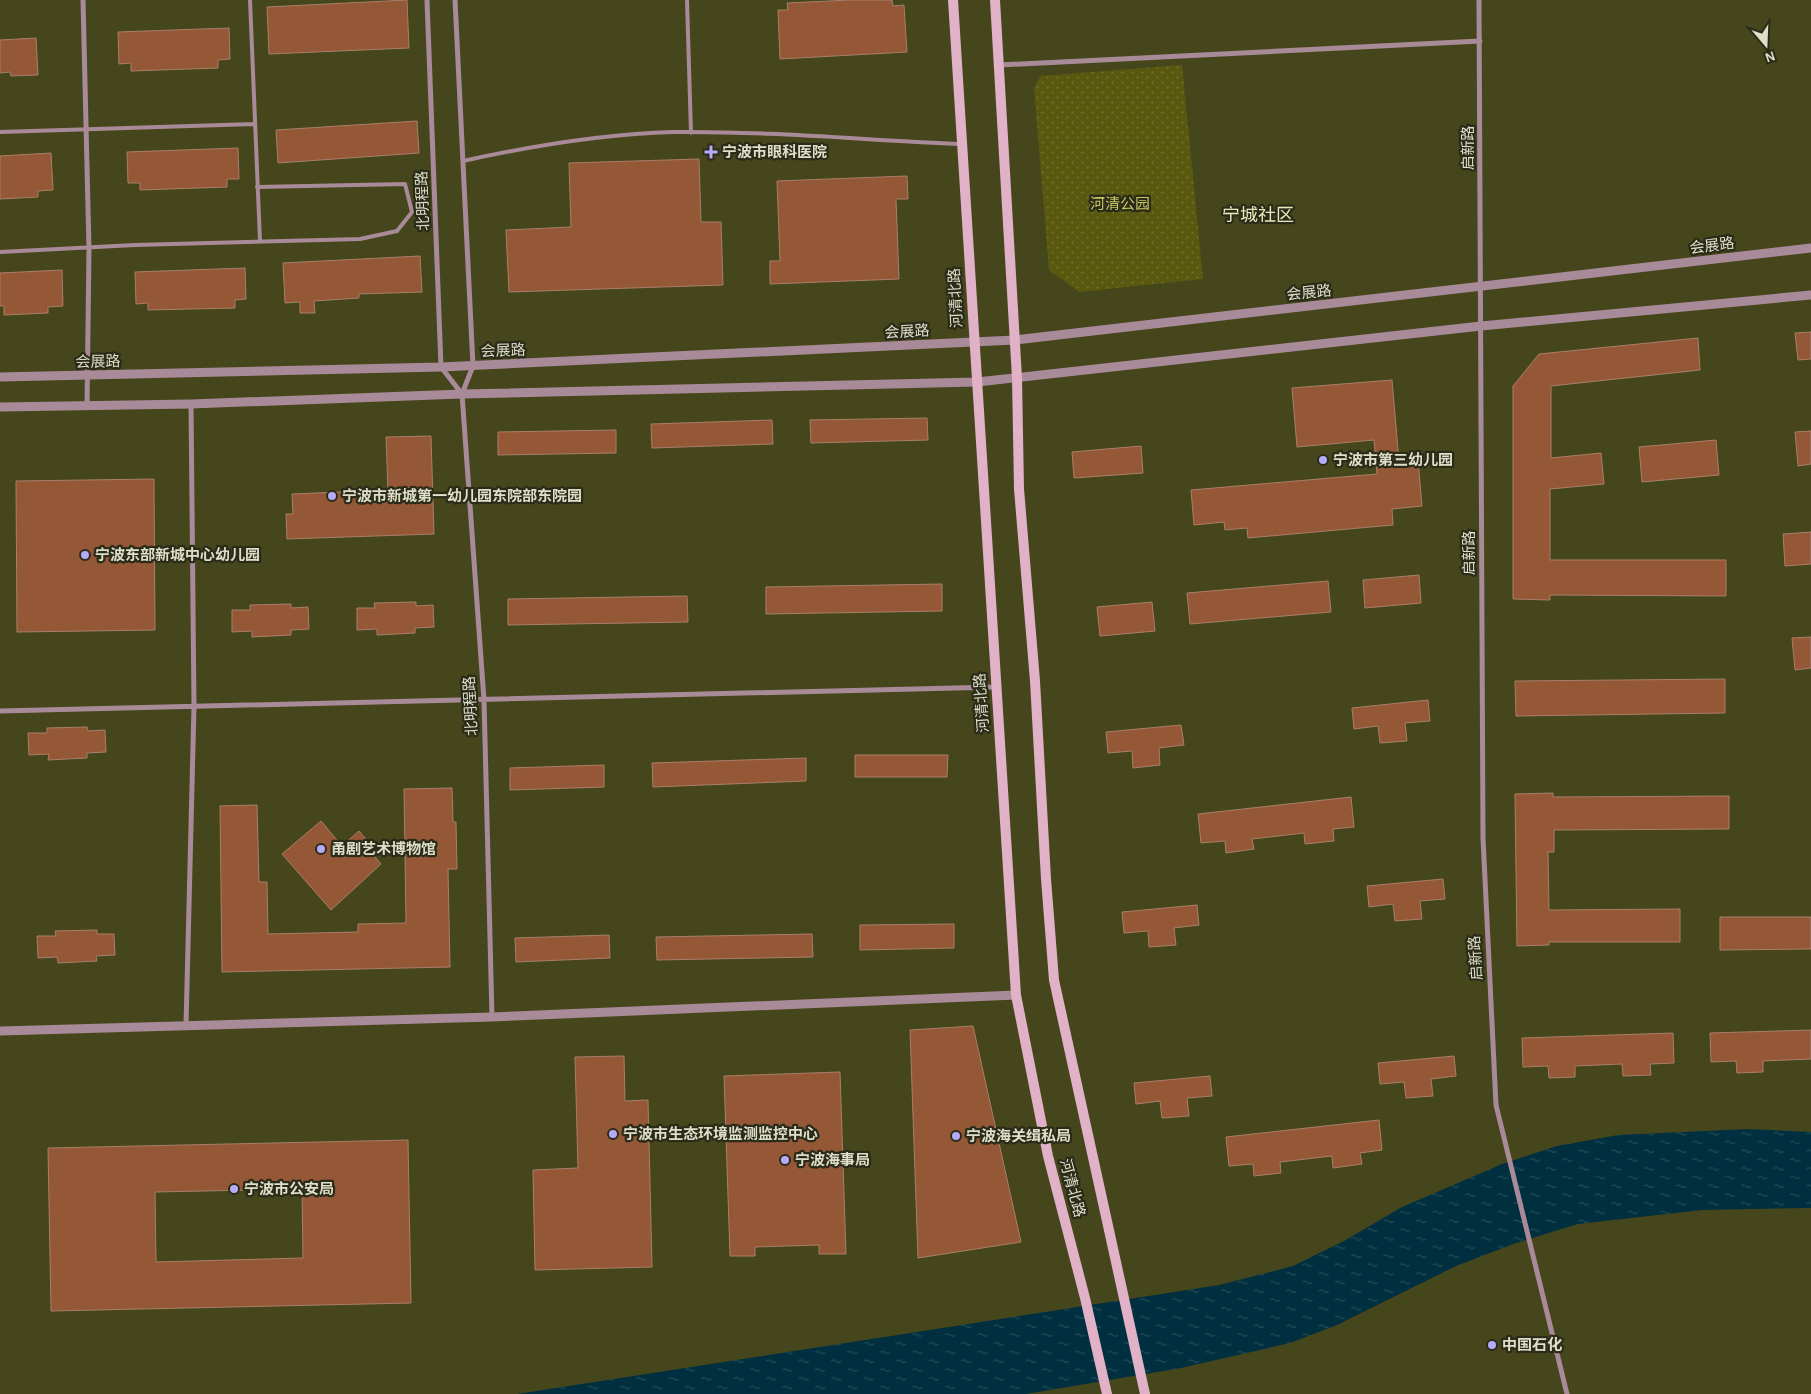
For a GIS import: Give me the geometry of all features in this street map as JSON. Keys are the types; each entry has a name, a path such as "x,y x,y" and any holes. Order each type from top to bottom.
{"main road":[{"name":"河清北路","path":"953,0 1016,994 1048,1156 1085,1298 1107,1394"},
{"name":"河清北路","path":"995,0 1018,378 1019,489 1036,681 1046,879 1054,980 1121,1292 1145,1394"}],"street":[{"path":"83,0 89,249 87,407"},
{"name":"北明程路","path":"427,0 441,367"},
{"name":"北明程路","path":"455,0 473,366 462,394 484,700 492,1017"},
{"name":"启新路","path":"1479,0 1483,838 1496,1106 1567,1394"},
{"path":"999,65 1480,42"},
{"name":"会展路","path":"0,377 473,366 1015,340 1481,288 1811,248"},
{"path":"0,407 87,407 462,394 977,382 1481,326 1811,295"},
{"path":"441,367 462,394"},
{"path":"186,1026 194,706 191,404"},
{"path":"0,711 996,687"},
{"path":"0,1032 492,1017 1016,994"}],"lane":[{"path":"250,0 260,241"},
{"path":"687,0 691,133"},
{"path":"0,132 254,124"},
{"path":"463,160 503,152 611,137 691,133 962,144"},
{"path":"0,252 260,241 360,239 397,231 412,212 405,184 257,187"}],"green space":[{"name":"河清公园","path":"1182,65 1203,279 1079,292 1049,270 1034,88 1040,76"}],"water":[{"path":"1748,1129 1811,1132 1811,1208 1702,1210 1578,1224 1516,1243 1456,1266 1337,1325 1290,1343 1181,1368 1026,1394 517,1394 1219,1285 1293,1266 1344,1241 1402,1207 1502,1164 1557,1146 1618,1135"}],"building":[{"path":"407,0 409,48 269,54 267,7"},
{"path":"892,0 893,6 904,5 907,52 780,59 778,10 788,10 787,3"},
{"path":"229,28 230,59 218,60 218,68 131,71 131,63 119,64 118,32"},
{"path":"36,38 38,75 11,76 10,72 0,73 0,40"},
{"path":"417,121 419,153 278,163 276,130"},
{"path":"238,148 239,179 227,179 227,187 140,190 140,183 128,183 127,152"},
{"path":"51,153 53,190 38,191 38,197 0,199 0,156"},
{"path":"699,159 701,222 721,222 723,285 509,292 506,230 571,227 569,163"},
{"path":"907,176 908,199 896,199 899,279 770,284 770,261 780,261 777,181"},
{"path":"420,256 422,292 359,294 359,298 314,301 315,313 300,313 300,302 285,303 283,263"},
{"path":"245,268 246,299 235,300 235,308 148,310 148,303 136,304 135,272"},
{"path":"62,270 63,306 48,307 48,313 4,315 4,306 0,306 0,273"},
{"path":"1811,332 1811,359 1798,360 1795,333"},
{"path":"1698,338 1700,370 1551,386 1551,458 1601,453 1604,484 1550,489 1550,560 1726,560 1726,596 1550,595 1550,600 1513,599 1513,386 1539,354"},
{"path":"1392,380 1399,461 1418,460 1422,506 1392,509 1393,525 1248,538 1247,528 1225,530 1224,522 1194,525 1191,490 1377,474 1374,440 1297,447 1292,388"},
{"path":"927,418 928,440 811,443 810,420"},
{"path":"772,420 773,444 652,448 651,424"},
{"path":"616,430 616,453 498,455 498,432"},
{"path":"1811,431 1811,464 1798,466 1795,432"},
{"path":"431,436 434,534 287,539 286,514 293,514 292,494 388,490 386,437"},
{"path":"1716,440 1719,475 1642,482 1639,447"},
{"path":"1141,446 1143,473 1074,478 1072,452"},
{"name":"宁波东部新城中心幼儿园","path":"154,479 155,630 17,632 16,481"},
{"path":"1811,532 1811,564 1785,566 1783,534"},
{"path":"1419,575 1421,603 1365,608 1363,580"},
{"path":"1328,581 1331,612 1190,624 1187,593"},
{"path":"942,584 942,611 766,614 766,587"},
{"path":"687,596 688,622 508,625 508,599"},
{"path":"416,602 416,606 433,605 434,627 415,628 415,633 377,635 377,629 357,630 357,608 375,608 374,603"},
{"path":"1152,602 1155,631 1100,636 1097,607"},
{"path":"291,604 291,608 308,607 309,629 291,630 291,635 252,637 252,631 232,632 232,610 250,610 250,605"},
{"path":"1811,637 1811,668 1795,670 1792,638"},
{"path":"1725,679 1725,713 1516,716 1515,681"},
{"path":"1428,700 1430,721 1405,723 1407,741 1380,743 1378,726 1354,729 1352,708"},
{"path":"1181,725 1184,745 1159,748 1160,765 1133,768 1132,751 1108,753 1106,732"},
{"path":"87,727 88,731 105,730 106,752 87,753 87,758 48,760 49,754 29,755 28,733 47,733 47,728"},
{"path":"855,755 948,755 947,777 855,777"},
{"path":"806,758 806,781 653,787 652,763"},
{"path":"604,765 604,787 510,790 510,768"},
{"path":"452,788 453,822 456,822 457,869 448,869 450,967 222,972 220,806 257,805 259,882 267,882 268,934 358,932 358,924 406,923 404,789"},
{"path":"1553,793 1553,797 1729,796 1729,829 1554,830 1554,852 1548,852 1549,910 1680,909 1680,942 1549,942 1549,945 1517,946 1515,794"},
{"path":"1351,797 1354,827 1333,829 1334,841 1305,844 1304,833 1252,839 1254,849 1226,853 1225,841 1201,843 1198,814"},
{"path":"321,821 342,846 359,831 369,843 366,846 381,864 331,910 282,854"},
{"path":"1443,879 1445,899 1420,901 1422,919 1395,921 1393,904 1369,907 1367,886"},
{"path":"1197,905 1199,925 1174,928 1176,945 1149,947 1148,931 1124,933 1122,912"},
{"path":"1720,917 1811,917 1811,949 1720,950"},
{"path":"954,924 954,948 860,950 860,925"},
{"path":"97,930 97,934 114,934 115,955 96,956 97,961 58,963 57,957 38,958 37,936 56,936 55,931"},
{"path":"812,934 813,957 657,960 656,937"},
{"path":"609,935 610,958 516,962 515,938"},
{"name":"宁波海关缉私局","path":"973,1026 1021,1242 918,1258 910,1030"},
{"path":"1811,1030 1811,1059 1763,1061 1763,1072 1737,1073 1736,1061 1711,1062 1710,1033"},
{"path":"1673,1033 1674,1063 1650,1064 1651,1075 1623,1076 1622,1064 1575,1066 1575,1077 1549,1078 1548,1066 1523,1067 1522,1038"},
{"name":"宁波市生态环境监测监控中心","path":"624,1056 625,1101 648,1100 652,1267 535,1270 533,1170 578,1168 575,1057"},
{"path":"1454,1056 1456,1076 1431,1079 1433,1096 1406,1098 1404,1082 1380,1084 1378,1063"},
{"name":"宁波海事局","path":"840,1072 846,1254 819,1254 819,1245 755,1247 755,1256 730,1256 724,1076"},
{"path":"1210,1076 1212,1096 1187,1098 1189,1116 1162,1118 1160,1101 1136,1104 1134,1083"},
{"path":"1379,1120 1382,1150 1360,1153 1362,1164 1333,1168 1332,1156 1280,1162 1281,1173 1254,1176 1253,1164 1229,1166 1226,1137"},
{"path":"408,1140 411,1303 51,1311 48,1148","holes":["302,1189 303,1258 156,1262 155,1192"]}],"place":[{"name":"宁波市眼科医院","path":"711,152"},
{"name":"宁波市第三幼儿园","path":"1323,460"},
{"name":"宁波市新城第一幼儿园东院部东院园","path":"332,496"},
{"name":"宁波东部新城中心幼儿园","path":"85,555"},
{"name":"甬剧艺术博物馆","path":"321,849"},
{"name":"宁波市生态环境监测监控中心","path":"613,1134"},
{"name":"宁波海关缉私局","path":"956,1136"},
{"name":"宁波海事局","path":"785,1160"},
{"name":"宁波市公安局","path":"234,1189"},
{"name":"中国石化","path":"1492,1345"}],"district":[{"name":"宁城社区","path":"1258,216"}]}
